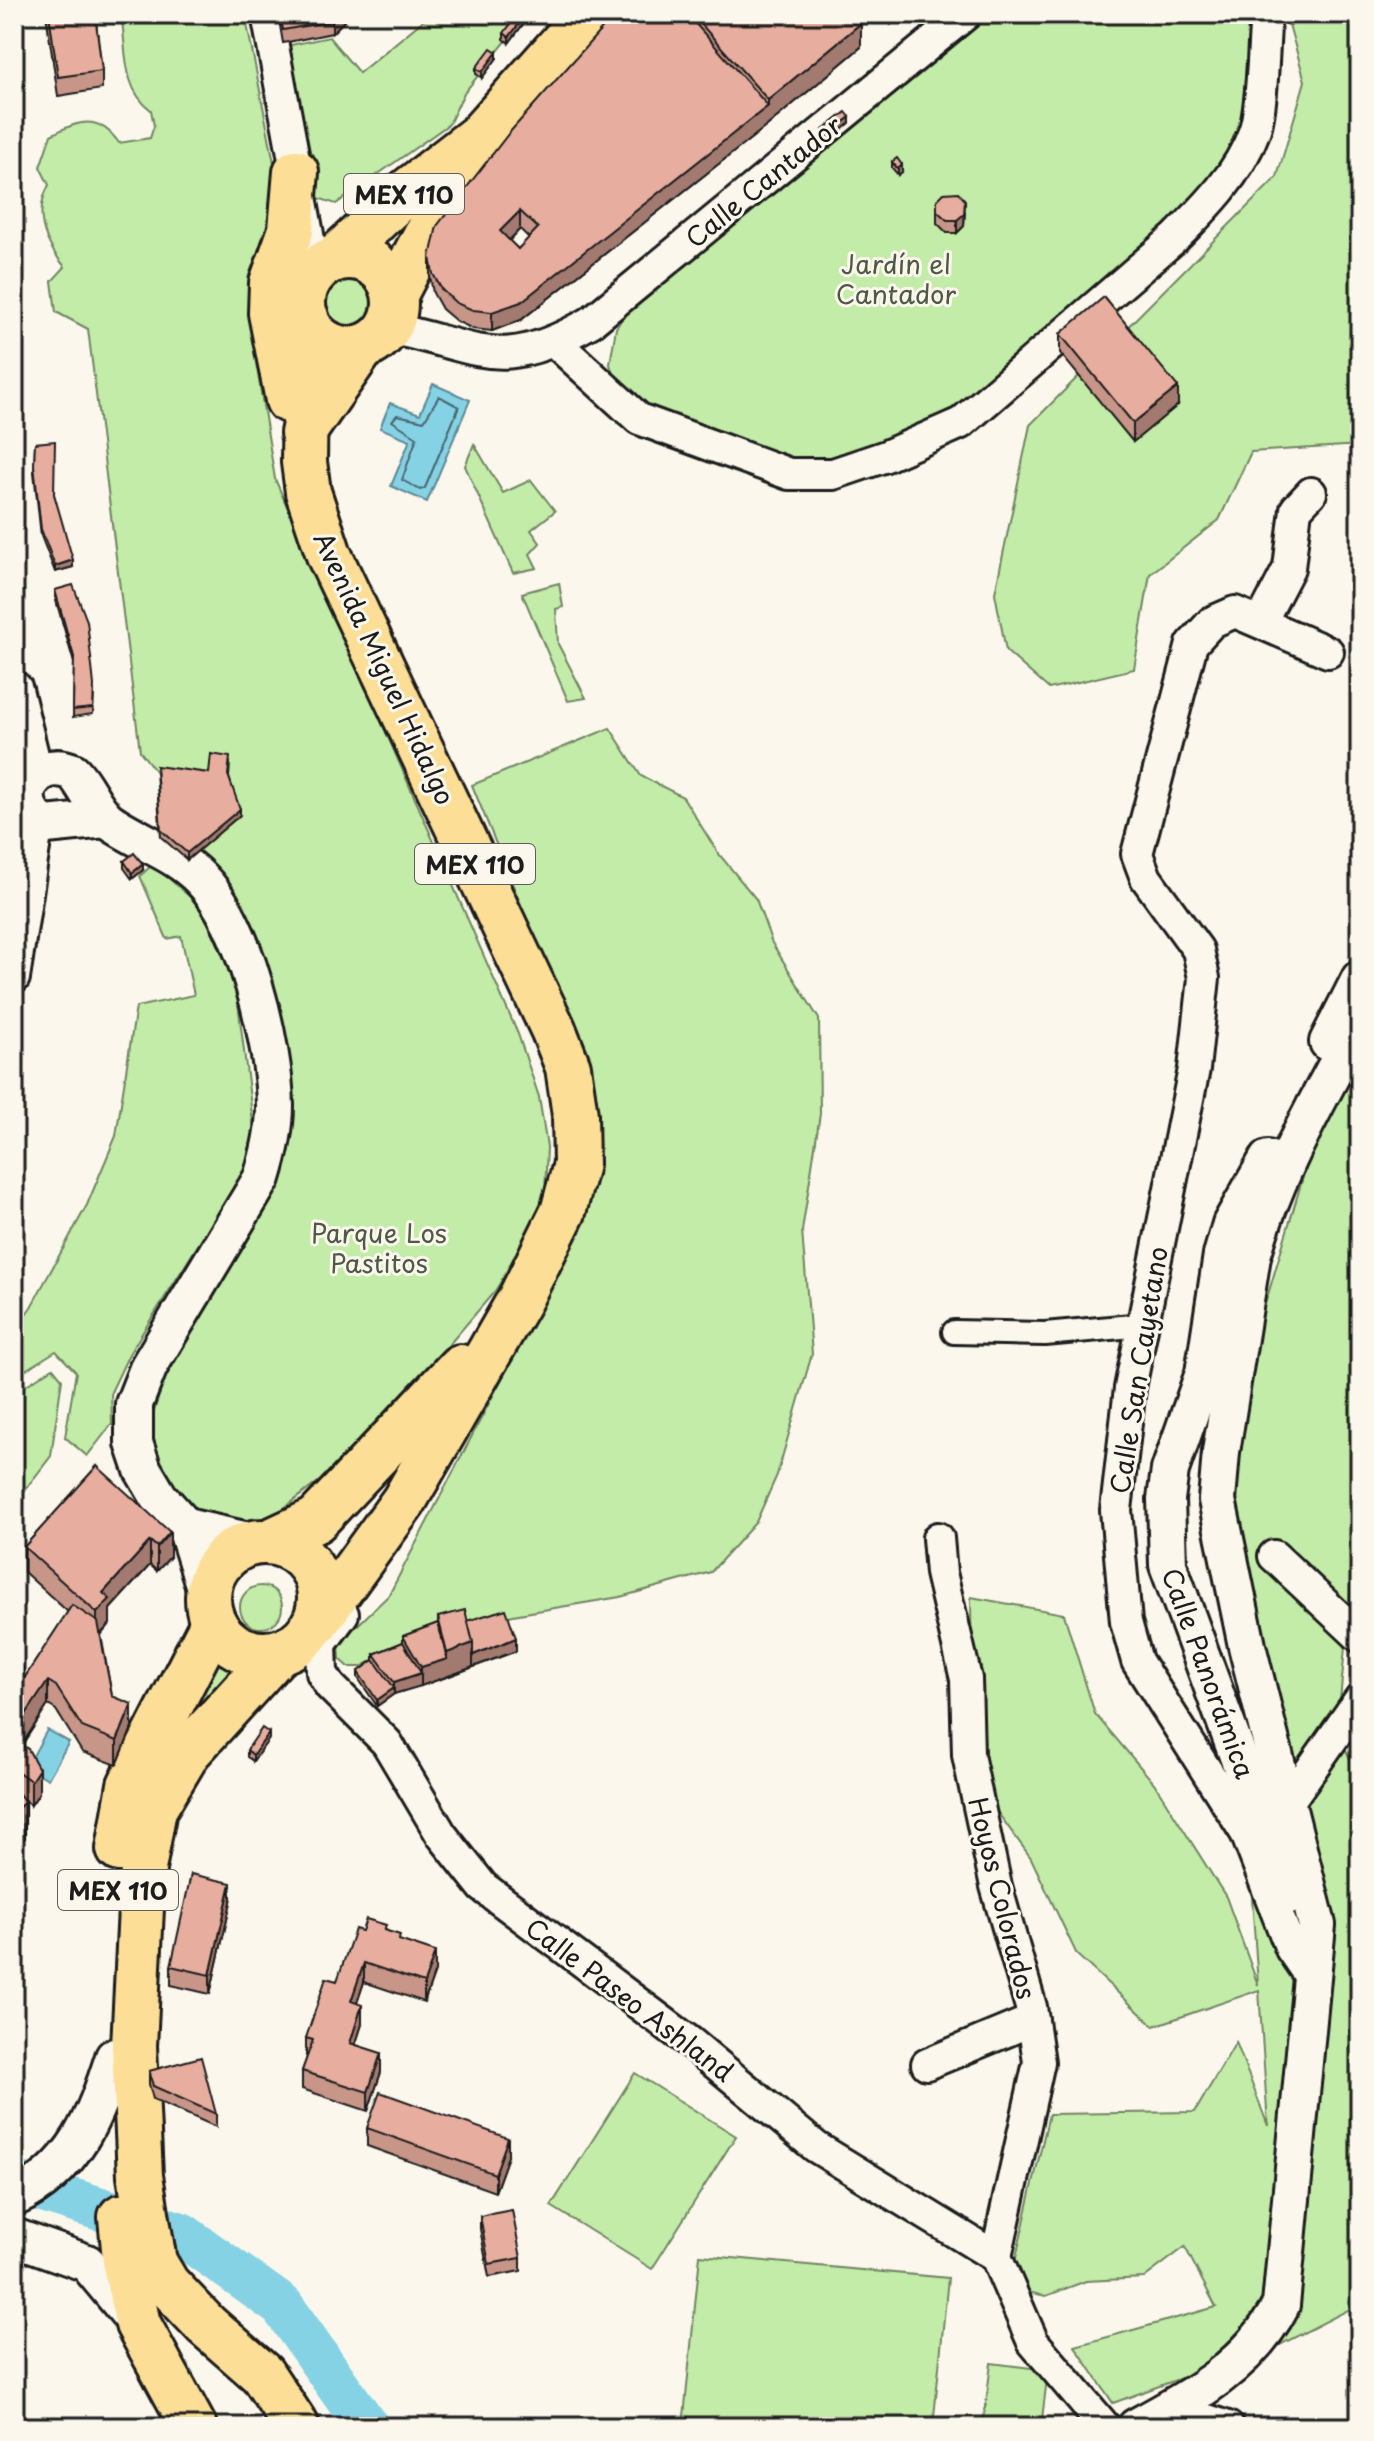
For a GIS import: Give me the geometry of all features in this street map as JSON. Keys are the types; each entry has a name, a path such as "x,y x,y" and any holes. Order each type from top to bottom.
{"main road":[{"name":"MEX 110","path":"306,317 305,291 324,266 404,194 480,135 588,14"},
{"name":"MEX 110","path":"303,447 382,323 434,214 480,135"},
{"path":"296,172 291,230 272,283 271,313 272,332 303,447"},
{"path":"306,317 317,336 340,348 382,323 392,284 376,265 354,257 324,266"},
{"name":"Avenida Miguel Hidalgo","path":"306,317 303,447 308,492 329,555 553,1029 568,1067 575,1115 576,1164 563,1212 520,1299"},
{"name":"MEX 110","path":"128,2178 146,1836 154,1809 188,1752 278,1653 297,1644 315,1624 404,1501 520,1299"},
{"name":"MEX 110","path":"190,2418 138,2324 140,2266 114,2057 118,1862 130,1785 210,1608 211,1576 221,1561 235,1549 262,1542 316,1520 397,1437 520,1299"},
{"path":"262,1542 304,1557 314,1571 320,1588 315,1624"},
{"path":"210,1608 233,1646 247,1653 278,1653"},
{"path":"140,2266 167,2284 256,2372 297,2427"}],"street":[{"path":"267,14 296,172 324,266"},
{"name":"Calle Cantador","path":"382,323 468,351 495,354 522,352 555,342 591,322 966,14"},
{"path":"555,342 639,419 789,474 833,474 886,456 961,423 1176,237 1206,207 1238,165 1256,130 1266,14"},
{"path":"1311,493 1296,509 1289,568 1261,622 1328,652"},
{"name":"Calle San Cayetano","path":"1261,622 1235,612 1212,622 1192,644 1137,854 1146,878 1198,950 1204,978 1194,1069 1120,1449 1116,1510 1126,1622 1137,1661 1246,1833 1291,1949 1313,1973"},
{"path":"14,690 35,776"},
{"path":"106,819 51,824 27,804 29,785 35,776 54,767 64,768 81,779 106,819 172,855 201,879 224,907 250,970 272,1082 275,1107 272,1144 262,1178 149,1366 134,1404 134,1443 143,1470 159,1497 186,1527 210,1608"},
{"path":"14,978 51,824"},
{"name":"Calle Panorámica","path":"1313,1973 1168,1565 1166,1499 1170,1470 1204,1373 1222,1255 1231,1224 1360,979"},
{"name":"Calle Panorámica","path":"1136,2427 1171,2408 1250,2353 1281,2305 1317,1925 1223,1540 1217,1476 1252,1256 1261,1224 1281,1173 1360,1021"},
{"path":"954,1332 1045,1334 1143,1325"},
{"name":"Calle Paseo Ashland","path":"404,1501 399,1538 376,1576 327,1632 319,1658 330,1686 387,1743 441,1834 483,1887 691,2043 816,2147 996,2257"},
{"path":"186,1527 262,1542"},
{"name":"Hoyos Colorados","path":"938,1538 941,1573 966,1679 968,1755 996,1886 1033,2020 1039,2062 996,2257"},
{"path":"1274,1556 1360,1637"},
{"path":"1287,1804 1360,1699"},
{"path":"927,2064 1033,2020"},
{"path":"14,2198 52,2173 77,2148 95,2116 114,2057"},
{"path":"14,2237 87,2263 138,2324"},
{"path":"996,2257 1033,2342 1105,2427"},
{"path":"1171,2408 1228,2427"}],"green space":[{"name":"Parque Los Pastitos","path":"121,14 245,14 276,173 278,232 252,291 248,313 275,479 518,1034 539,1097 547,1147 545,1193 534,1228 495,1291 441,1354 322,1479 275,1515 237,1526 189,1515 154,1476 151,1422 163,1382 274,1196 285,1165 288,1141 273,1028 187,860 209,779 156,772 140,751 88,329 56,312 52,281 65,267 47,238 42,217 44,196 49,185 40,167 51,135 87,122 103,127 119,143 150,138 154,126 151,110 141,101 130,79"},
{"path":"431,14 528,14 464,93 449,124 336,204 315,197 286,46 329,37 359,73"},
{"name":"Jardín el Cantador","path":"982,14 1253,14 1248,123 1216,179 1172,230 969,407 819,469 647,414 614,379 610,364 616,328 625,314"},
{"path":"1286,14 1360,14 1360,445 1251,452 1219,520 1150,574 1134,669 1049,689 1006,651 995,593 1030,425 1277,177 1305,81"},
{"path":"349,276 366,284 374,301 366,318 349,326 332,318 324,301 332,284"},
{"path":"474,444 503,493 531,480 555,511 531,530 540,543 530,554 537,568 513,573 465,466"},
{"path":"559,583 563,607 556,609 558,644 586,698 568,701 522,593"},
{"path":"610,728 641,776 683,797 718,853 756,899 772,943 819,1019 820,1114 802,1231 812,1354 777,1475 756,1522 711,1572 620,1597 513,1615 395,1648 361,1667 349,1667 340,1659 339,1643 389,1595 583,1223 595,1174 572,1030 472,785"},
{"path":"153,864 191,898 212,923 237,995 254,1131 243,1174 129,1354 111,1392 112,1424 87,1456 65,1437 76,1372 56,1351 14,1377 14,1330 31,1307 87,1205 116,1136 136,1007 194,995 181,936 167,939 140,876"},
{"path":"1360,986 1360,1489 1337,1732 1360,1779 1360,2304 1219,2376 1233,2359 1113,2403 1075,2346 1216,2307 1185,2247 1144,2278 1086,2281 1046,2296 1009,2288 1049,2114 1195,2112 1236,2042 1268,2126 1259,1990 1154,2026 1077,1955 1031,1858 973,1779 971,1597 1064,1614 1095,1714 1154,1783 1226,1897 1258,1985 1221,1452"},
{"path":"53,1368 62,1379 51,1456 14,1504 14,1393"},
{"path":"261,1586 276,1592 282,1607 276,1622 261,1628 246,1622 240,1607 246,1592"},
{"path":"218,1644 242,1659 164,1769"},
{"path":"635,2073 736,2136 652,2269 551,2206"},
{"path":"700,2255 948,2278 933,2427 683,2427"},
{"path":"991,2363 1048,2370 1041,2427 983,2427"}],"water":[{"path":"433,384 470,400 427,502 391,486 410,440 380,428 390,403 420,414"},
{"path":"47,1730 69,1742 48,1779 27,1767"}],"building":[{"path":"49,14 95,14 102,71 58,77"},
{"path":"280,14 338,14 332,21 283,30"},
{"path":"518,14 524,17 509,37 504,33"},
{"path":"615,14 687,14 768,106 521,302 492,312 473,310 456,303 442,290 433,274 430,257 437,226 509,133","holes":["520,211 538,228 518,249 500,231"]},
{"path":"692,14 854,14 861,23 768,100"},
{"path":"491,48 497,52 482,72 476,68"},
{"path":"846,112 850,117 827,135 823,130"},
{"path":"14,150 17,190 14,191"},
{"path":"897,158 902,165 898,169 892,162"},
{"path":"958,192 965,200 964,214 957,220 947,220 937,211 937,200 944,193"},
{"path":"1104,297 1178,387 1133,423 1060,334"},
{"path":"55,441 54,494 73,560 55,566 41,529 34,465 35,443"},
{"path":"73,585 87,621 94,685 93,708 73,710 74,657 55,590"},
{"path":"211,754 230,757 228,775 240,809 187,853 161,830 156,766 209,773"},
{"path":"134,853 143,864 132,873 124,861"},
{"path":"97,1466 170,1532 157,1547 150,1541 103,1593 110,1599 97,1613 24,1547"},
{"path":"72,1605 98,1622 112,1696 132,1704 117,1741 82,1727 56,1686 48,1681 14,1732 14,1694"},
{"path":"506,1609 516,1638 473,1655 467,1621"},
{"path":"465,1610 473,1643 447,1653 438,1617"},
{"path":"438,1623 447,1659 421,1667 403,1636"},
{"path":"403,1642 421,1673 394,1682 374,1654"},
{"path":"374,1660 394,1688 377,1700 358,1672"},
{"path":"14,1662 23,1669 14,1683"},
{"path":"262,1728 269,1733 253,1755 247,1750"},
{"path":"14,1740 28,1749 39,1769 31,1781 14,1769"},
{"path":"14,1787 25,1802 14,1811"},
{"path":"191,1874 231,1883 210,1975 171,1966"},
{"path":"366,1919 386,1925 384,1930 400,1935 399,1940 435,1952 424,1983 364,1963 351,2001 362,2005 350,2043 381,2053 368,2092 302,2071 313,2040 306,2038 326,1978 337,1981 355,1929 362,1931"},
{"path":"201,2057 216,2114 153,2086 149,2071"},
{"path":"380,2092 508,2138 495,2174 367,2128"},
{"path":"512,2210 521,2258 489,2264 480,2216"}],"waterway":[{"path":"14,2182 181,2234 282,2306 367,2427"}]}
